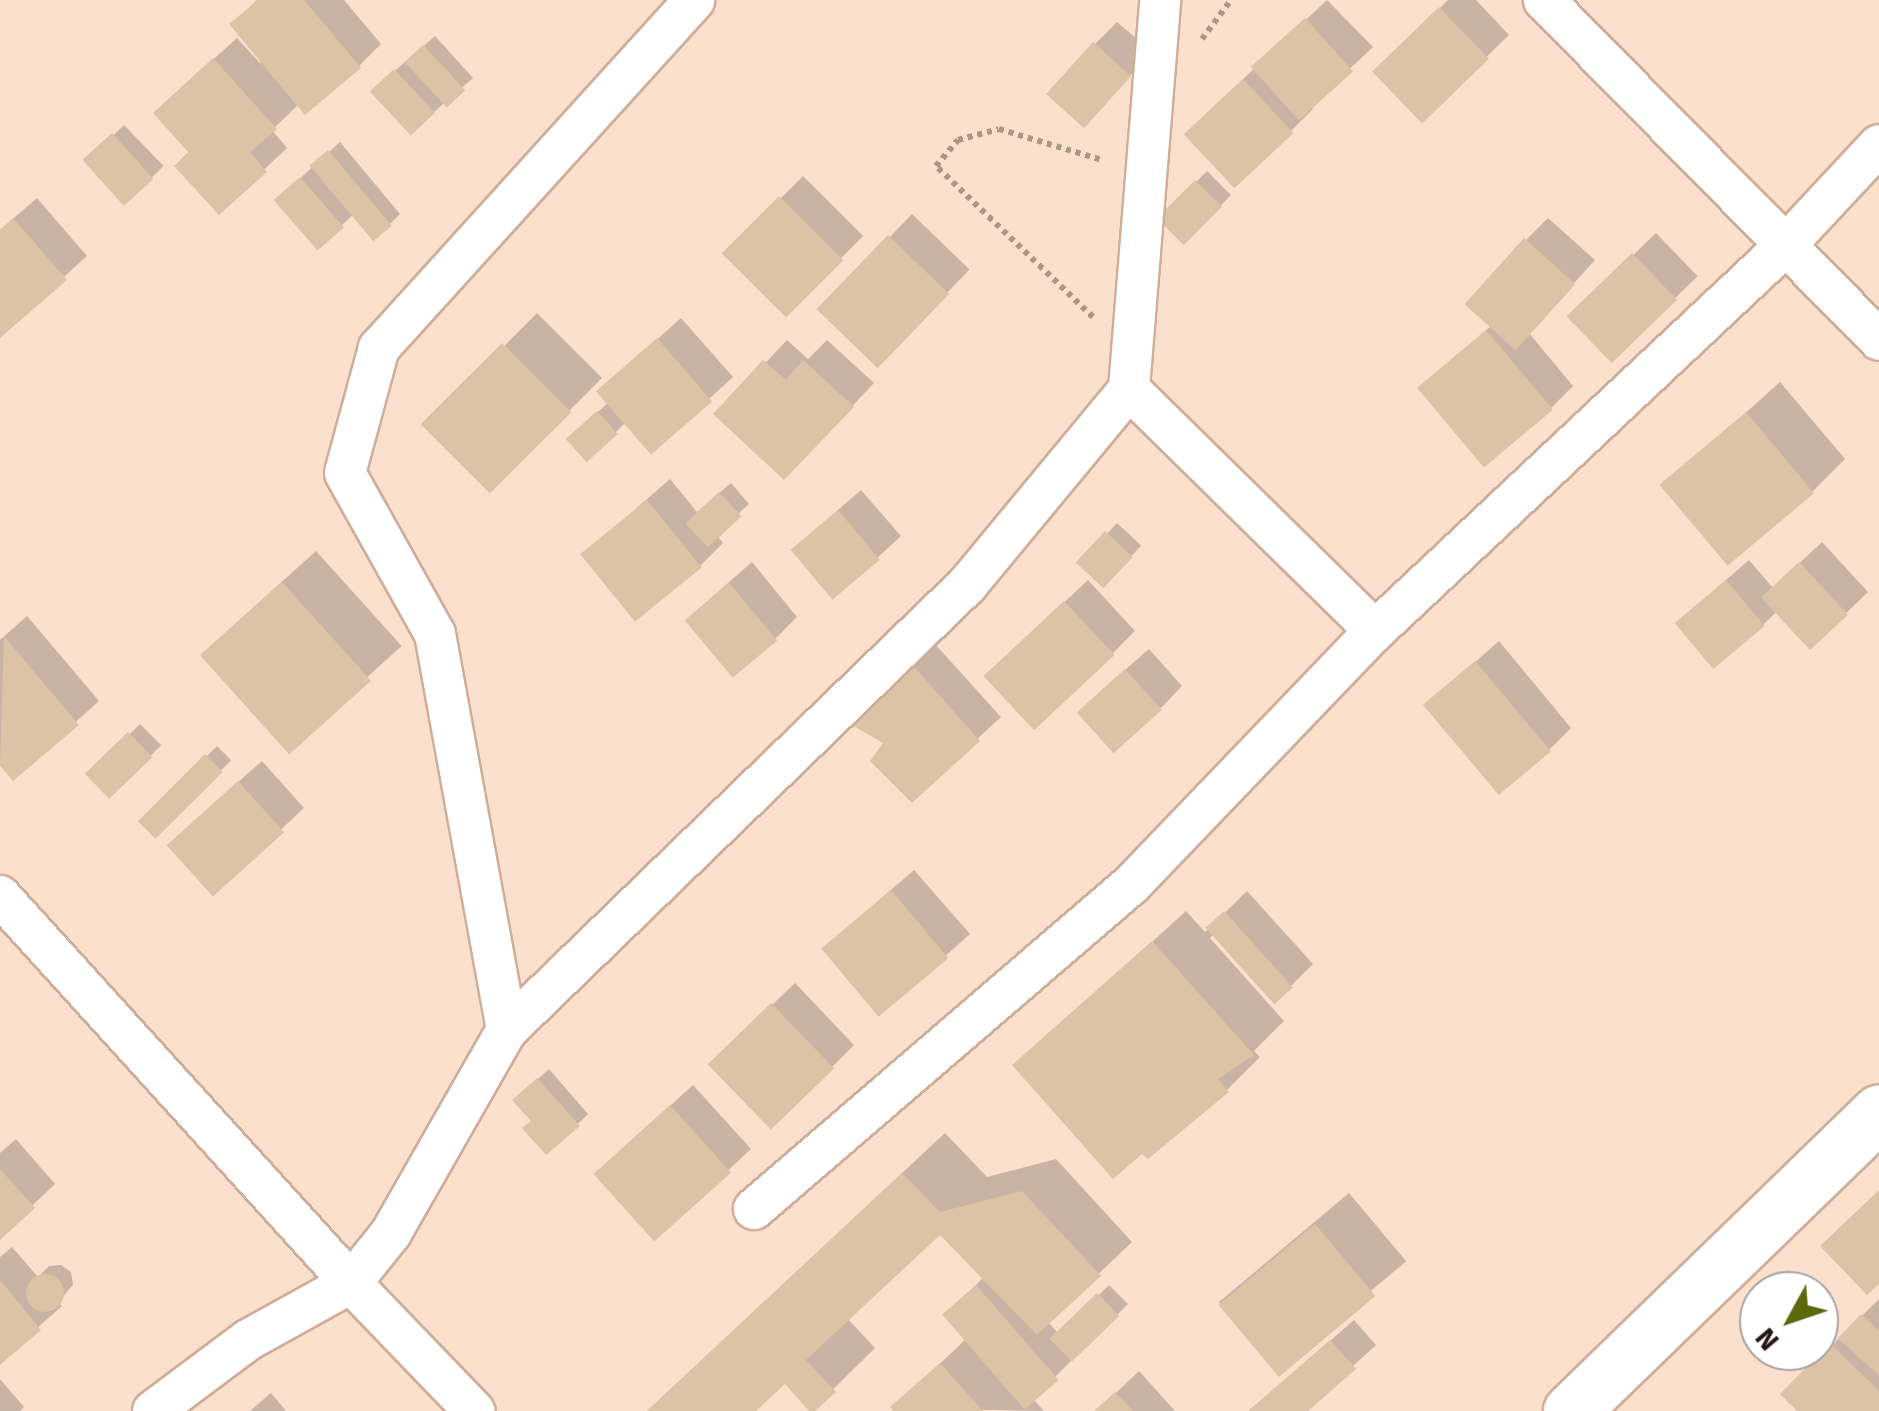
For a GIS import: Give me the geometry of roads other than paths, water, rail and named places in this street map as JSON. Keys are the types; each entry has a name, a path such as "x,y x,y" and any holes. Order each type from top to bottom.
{"highway":[{"path":"1571,1411 1879,1114"}],"street":[{"path":"507,1030 435,634 346,473 379,348 694,0"},
{"path":"153,1411 248,1340 351,1283 391,1233 507,1030 967,585 1131,370 1160,0"},
{"path":"1544,0 1879,340"},
{"path":"754,1208 1131,885 1376,631 1784,246 1879,145"},
{"path":"1131,370 1376,631"},
{"path":"0,896 351,1283 474,1411"}]}
